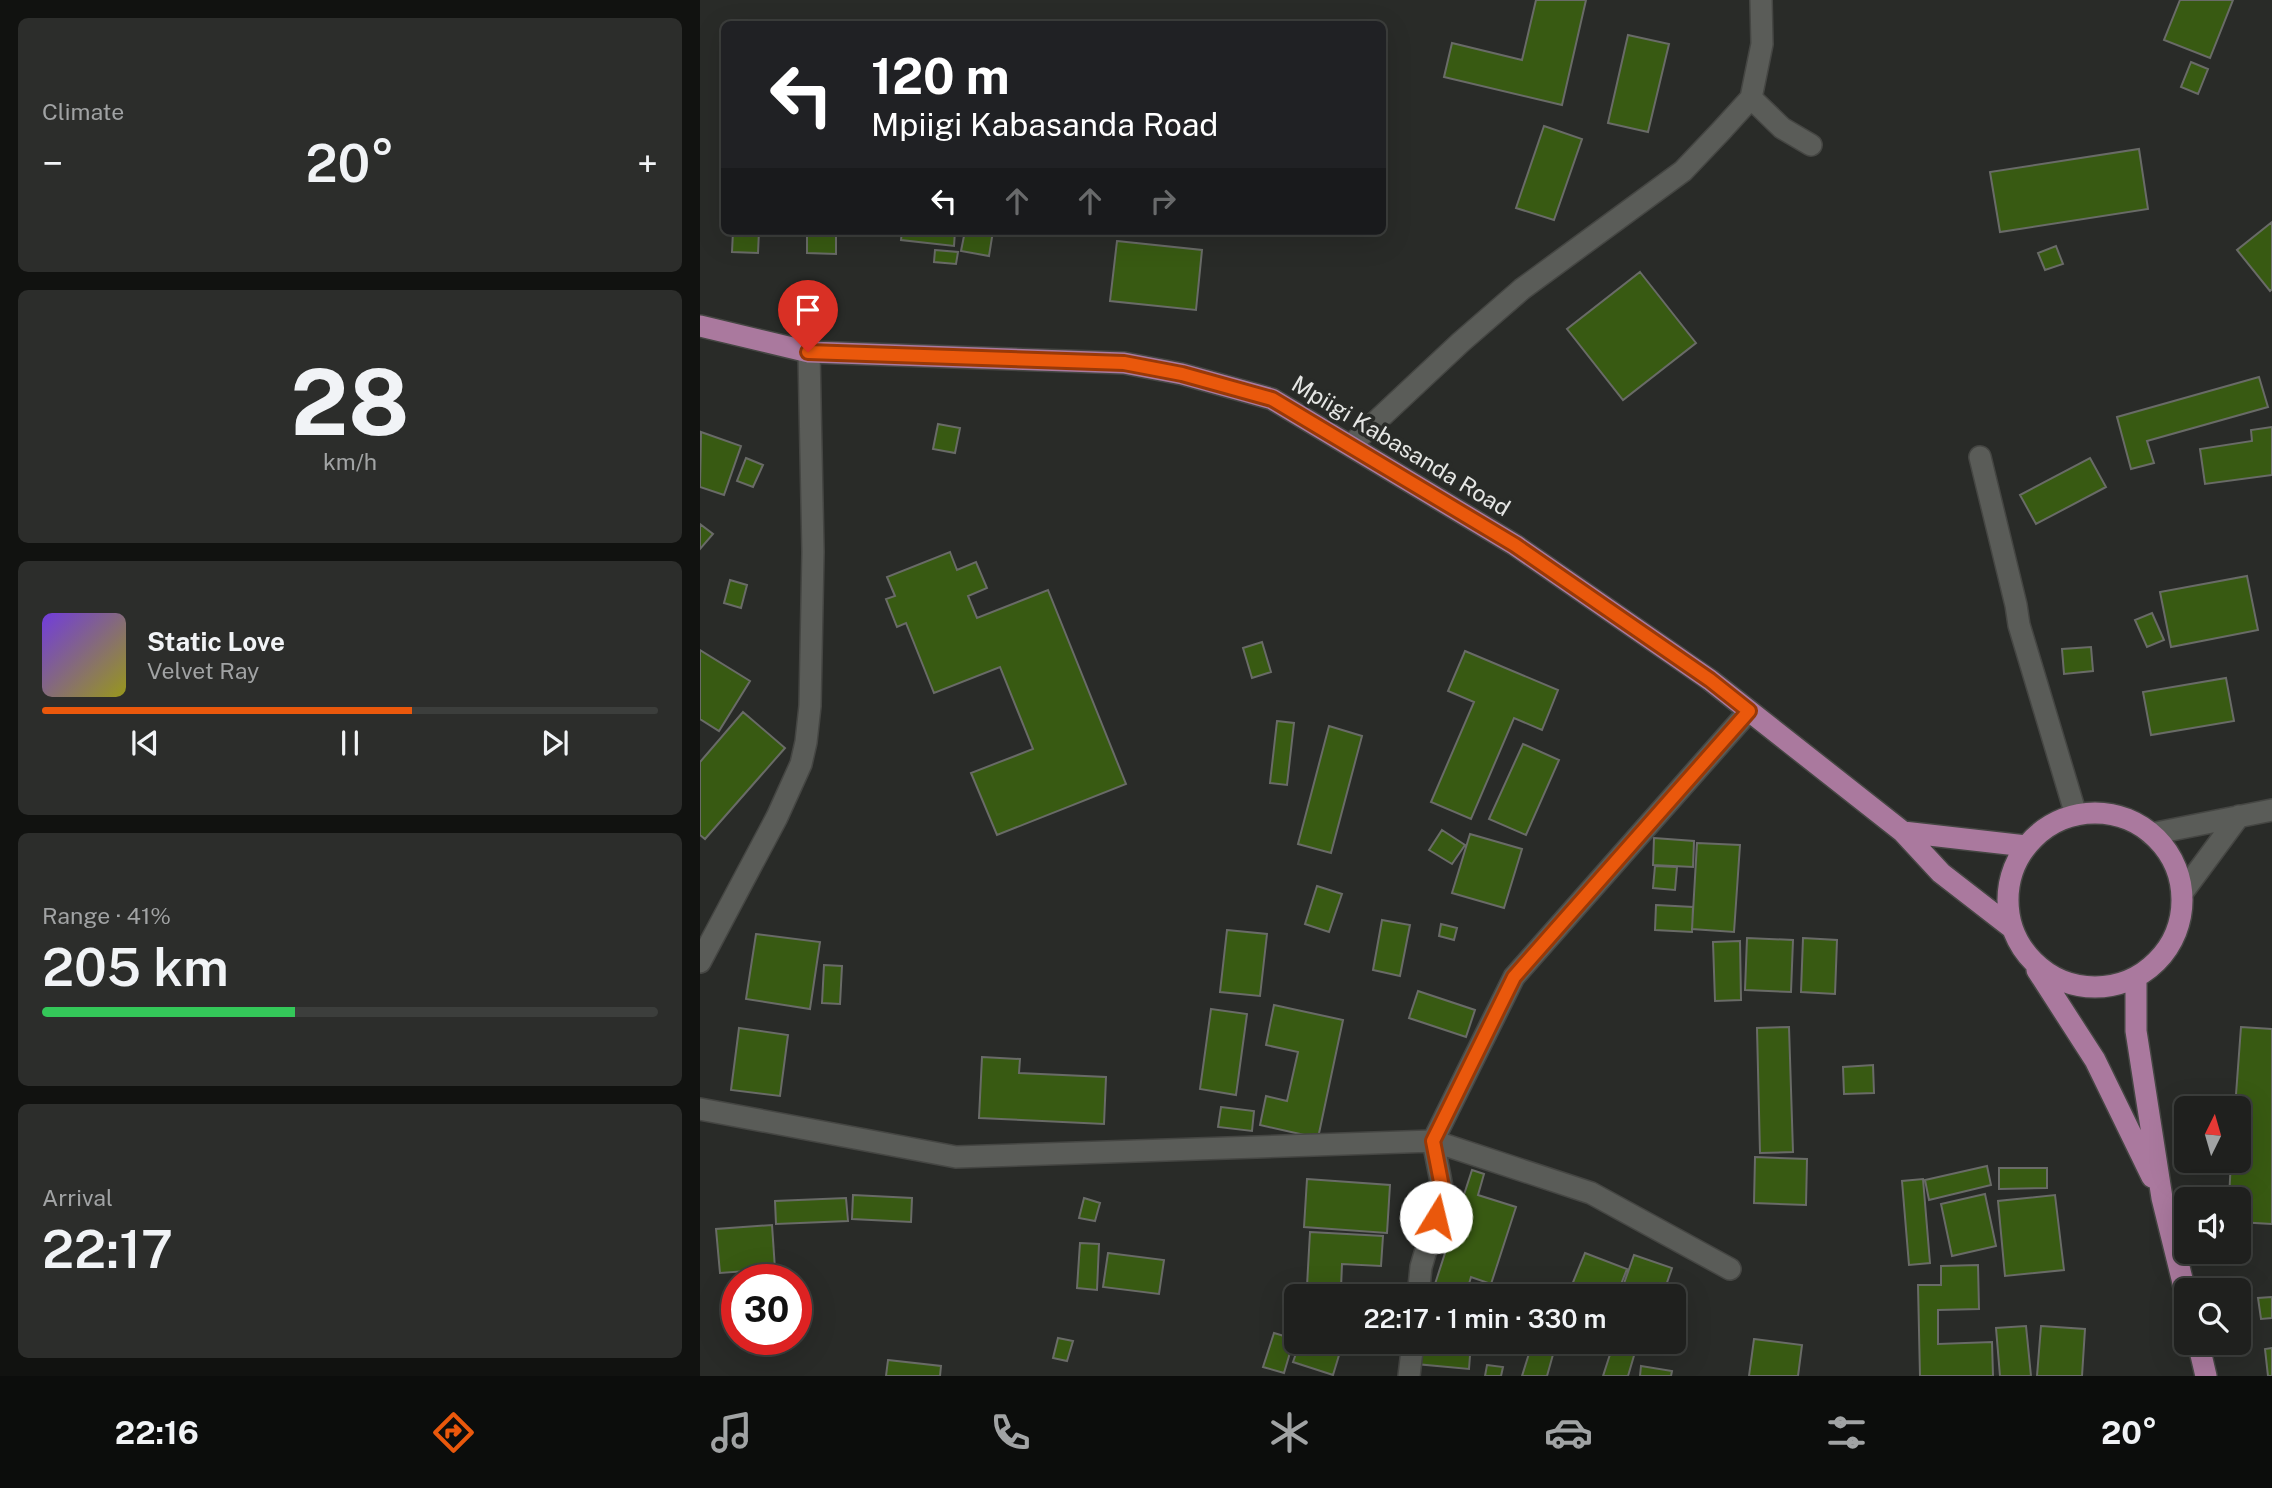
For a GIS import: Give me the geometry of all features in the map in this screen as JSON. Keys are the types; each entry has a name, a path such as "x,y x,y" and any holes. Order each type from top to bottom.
{"main road":[{"name":"Mpiigi Kabasanda Road","path":"700,327 808,352 1124,363 1182,374 1272,399 1515,545 1710,680 1903,832 1941,873 2012,928"},
{"path":"2031,960 2049,974 2070,983 2092,987 2115,985 2136,976 2156,962 2171,942 2180,919 2182,893 2177,871 2167,851 2151,834 2128,820 2103,814 2076,815 2048,826 2026,846 2012,871 2007,899 2012,928 2020,945 2095,1060 2162,1198"},
{"path":"1903,832 2026,846"},
{"path":"2136,976 2136,1031 2162,1198 2182,1278"},
{"path":"2201,1355 2206,1376"}],"street":[{"path":"1351,445 1522,289 1683,171 1751,98 1762,44 1761,0"},
{"path":"1751,98 1782,128 1811,145"},
{"path":"700,962 777,817 801,764 806,742 810,706 813,552 808,352"},
{"path":"1980,457 2017,605 2019,625 2076,815"},
{"path":"1419,1284 1421,1267 1443,1192 1433,1141 1514,977 1749,711"},
{"path":"2151,834 2272,810"},
{"path":"2182,893 2239,816"},
{"path":"700,1110 956,1157 1433,1141 1591,1193 1730,1269"},
{"path":"1409,1376 1412,1354"}],"building":[{"path":"1536,0 1586,0 1562,105 1444,77 1452,43 1522,60"},
{"path":"2180,0 2233,0 2210,58 2164,40"},
{"path":"1628,35 1669,44 1648,132 1608,123"},
{"path":"2191,62 2208,69 2198,94 2181,87"},
{"path":"1544,126 1582,139 1554,220 1516,208"},
{"path":"2139,149 2148,209 2000,232 1990,172"},
{"path":"2272,222 2272,289 2270,291 2237,250"},
{"path":"733,235 759,235 758,253 732,252"},
{"path":"807,235 836,235 836,254 807,253"},
{"path":"902,235 955,235 954,246 901,240"},
{"path":"964,235 992,235 989,256 961,251"},
{"path":"1117,241 1202,250 1196,310 1110,301"},
{"path":"2056,246 2063,264 2045,270 2038,253"},
{"path":"935,250 958,252 956,264 934,262"},
{"path":"1640,272 1696,343 1623,400 1567,329"},
{"path":"2259,377 2268,407 2147,441 2154,463 2131,469 2117,417"},
{"path":"938,424 960,428 955,453 933,449"},
{"path":"2272,427 2272,475 2205,484 2200,449 2252,441 2251,430"},
{"path":"701,432 741,446 724,495 700,487"},
{"path":"746,458 763,465 753,487 737,481"},
{"path":"2090,458 2106,487 2036,524 2020,495"},
{"path":"700,524 713,534 700,549"},
{"path":"950,552 957,570 976,562 987,588 968,596 977,618 1048,590 1126,784 997,835 971,773 1033,749 1000,667 934,693 906,623 897,627 886,599 895,596 887,577"},
{"path":"2247,576 2258,630 2171,647 2160,592"},
{"path":"730,580 747,585 741,608 724,603"},
{"path":"2152,613 2164,640 2147,647 2135,620"},
{"path":"1262,642 1271,672 1252,678 1243,648"},
{"path":"2091,647 2093,671 2064,674 2062,649"},
{"path":"700,650 750,681 719,731 700,719"},
{"path":"1465,651 1558,690 1542,730 1514,718 1471,819 1431,802 1474,702 1448,691"},
{"path":"2226,678 2234,721 2151,735 2143,692"},
{"path":"743,712 785,748 705,839 700,835 700,762"},
{"path":"1277,721 1294,723 1287,785 1270,783"},
{"path":"1329,726 1362,736 1331,853 1298,844"},
{"path":"1523,744 1559,760 1526,835 1489,819"},
{"path":"1442,830 1465,845 1452,864 1429,850"},
{"path":"1470,834 1522,849 1504,908 1452,893"},
{"path":"1654,838 1694,841 1693,867 1653,865"},
{"path":"1697,843 1740,845 1734,932 1692,929"},
{"path":"1655,866 1677,867 1675,890 1653,888"},
{"path":"1317,886 1342,894 1329,932 1305,924"},
{"path":"1656,905 1693,907 1692,932 1655,930"},
{"path":"1382,920 1410,925 1400,976 1373,970"},
{"path":"1441,924 1457,928 1454,940 1439,936"},
{"path":"1227,930 1267,934 1260,996 1220,992"},
{"path":"756,934 820,942 810,1009 746,999"},
{"path":"1747,938 1793,940 1791,992 1745,990"},
{"path":"1803,938 1837,940 1835,994 1801,992"},
{"path":"1740,941 1741,1000 1715,1001 1713,942"},
{"path":"824,965 842,966 840,1004 822,1003"},
{"path":"1418,991 1475,1010 1466,1037 1409,1018"},
{"path":"1274,1005 1343,1020 1318,1138 1260,1125 1266,1096 1287,1101 1298,1052 1266,1045"},
{"path":"1211,1009 1247,1014 1236,1095 1200,1089"},
{"path":"1789,1027 1793,1152 1760,1153 1757,1028"},
{"path":"2241,1027 2272,1029 2272,1224 2251,1223 2251,1187 2230,1187 2230,1173 2251,1173 2251,1096 2236,1096"},
{"path":"739,1028 788,1035 780,1096 731,1090"},
{"path":"982,1057 1020,1059 1019,1073 1106,1077 1104,1124 979,1118"},
{"path":"1873,1065 1874,1093 1844,1094 1843,1067"},
{"path":"1221,1107 1254,1111 1252,1131 1218,1127"},
{"path":"1755,1157 1807,1159 1806,1205 1754,1203"},
{"path":"1987,1166 1991,1185 1929,1200 1925,1180"},
{"path":"1999,1168 2047,1168 2047,1188 1999,1189"},
{"path":"1472,1170 1484,1174 1478,1195 1516,1207 1491,1284 1471,1277 1469,1284 1435,1284"},
{"path":"1307,1179 1390,1185 1387,1233 1304,1227"},
{"path":"1923,1179 1930,1263 1909,1265 1902,1181"},
{"path":"1985,1194 1996,1246 1952,1256 1941,1204"},
{"path":"853,1195 912,1198 911,1222 852,1219"},
{"path":"2055,1195 2064,1270 2005,1276 1998,1201"},
{"path":"846,1198 848,1221 776,1224 775,1201"},
{"path":"1084,1198 1100,1203 1095,1221 1079,1218"},
{"path":"772,1225 775,1264 721,1264 720,1273 716,1229"},
{"path":"1310,1232 1383,1236 1381,1266 1342,1264 1341,1284 1307,1284"},
{"path":"1080,1243 1099,1244 1097,1290 1077,1288"},
{"path":"1108,1253 1164,1260 1159,1294 1103,1287"},
{"path":"1585,1253 1627,1269 1621,1284 1572,1284"},
{"path":"1634,1255 1672,1268 1666,1284 1624,1284"},
{"path":"1978,1265 1979,1309 1938,1310 1938,1344 1992,1342 1993,1376 1920,1376 1918,1285 1941,1285 1941,1266"},
{"path":"2272,1297 2272,1318 2261,1319 2258,1298"},
{"path":"2026,1326 2031,1376 2000,1376 1996,1328"},
{"path":"2041,1326 2085,1329 2082,1376 2037,1376"},
{"path":"1274,1333 1284,1336 1284,1354 1290,1354 1284,1373 1263,1367"},
{"path":"1058,1338 1073,1341 1067,1361 1053,1358"},
{"path":"1754,1339 1802,1345 1798,1376 1749,1376"},
{"path":"2272,1348 2272,1376 2268,1376 2265,1349"},
{"path":"1296,1354 1339,1354 1333,1375 1293,1362"},
{"path":"1417,1354 1470,1354 1469,1369 1416,1364"},
{"path":"1529,1354 1553,1354 1547,1376 1522,1376"},
{"path":"1610,1354 1634,1354 1628,1376 1603,1376"},
{"path":"888,1360 941,1366 940,1376 886,1376"},
{"path":"1487,1365 1503,1367 1501,1376 1485,1376"},
{"path":"1641,1366 1672,1371 1671,1376 1640,1376"}],"route":[{"path":"808,352 1124,363 1182,374 1272,399 1515,545 1710,680 1749,711 1514,977 1433,1141 1443,1192 1436,1217"}]}
